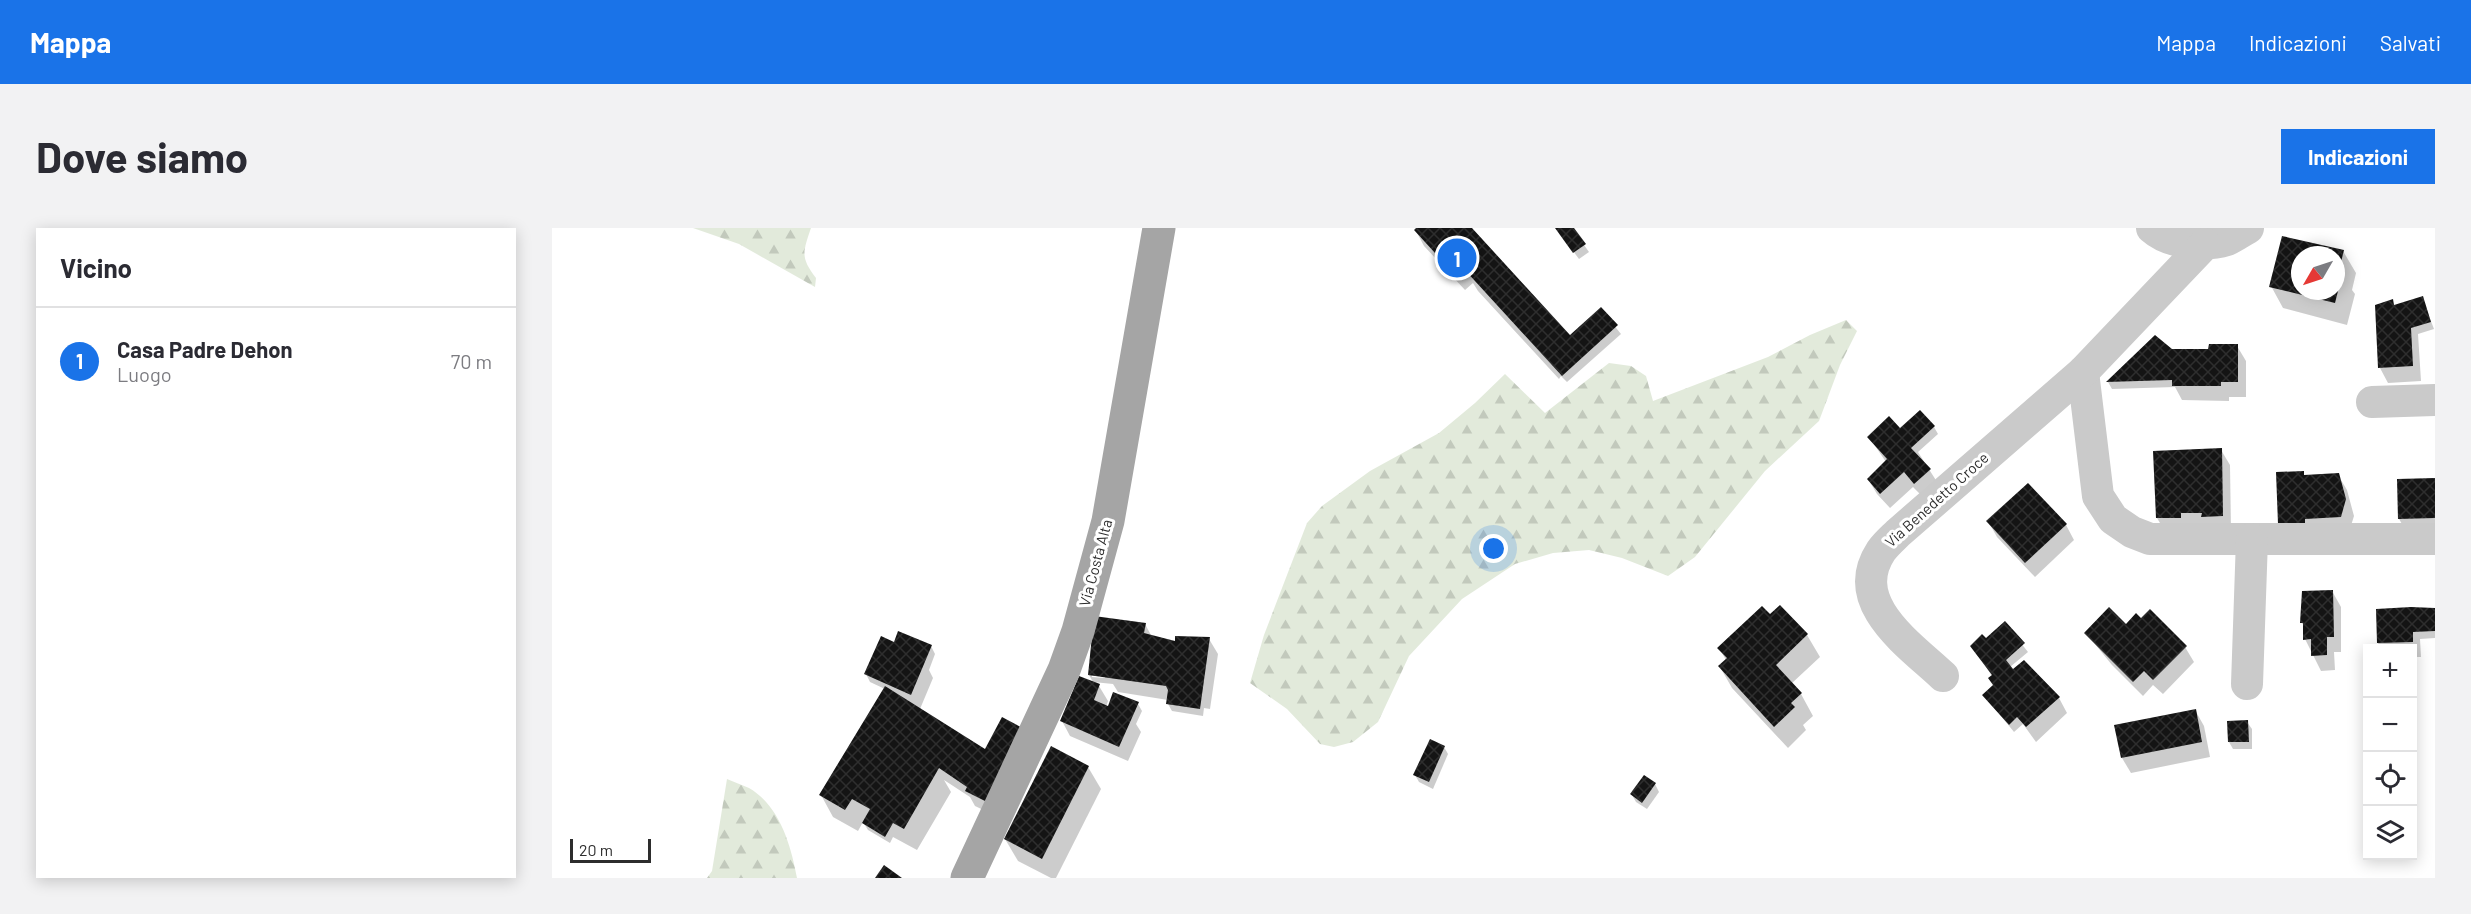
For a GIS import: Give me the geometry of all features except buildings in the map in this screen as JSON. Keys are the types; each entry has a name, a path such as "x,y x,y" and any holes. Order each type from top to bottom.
{"main road":[{"name":"Via Costa Alta","path":"967,878 1064,670 1078,631 1108,521 1158,228"}],"street":[{"path":"2152,228 2178,241 2205,244 2227,240 2248,228"},
{"name":"Via Benedetto Croce","path":"1943,676 1880,613 1871,593 1872,571 1882,550 1898,533 2083,372 2205,244"},
{"path":"2083,372 2098,496 2114,519 2132,532 2150,539 2435,539"},
{"path":"2372,402 2435,400"},
{"path":"2247,684 2252,538"}],"green space":[{"path":"693,228 811,228 804,254 807,265 816,278 815,287 739,244"},
{"path":"1846,320 1857,331 1840,365 1819,421 1765,471 1695,557 1668,576 1622,558 1589,550 1553,553 1515,564 1462,599 1409,656 1378,722 1353,742 1334,747 1320,744 1287,709 1250,683 1264,635 1307,523 1322,506 1370,471 1439,433 1505,374 1545,413 1609,363 1631,366 1646,376 1653,401 1768,357 1810,335"},
{"path":"727,779 749,788 769,805 787,840 797,878 707,878 712,871"}],"place":[{"name":"Casa Padre Dehon","path":"1457,258"}]}
